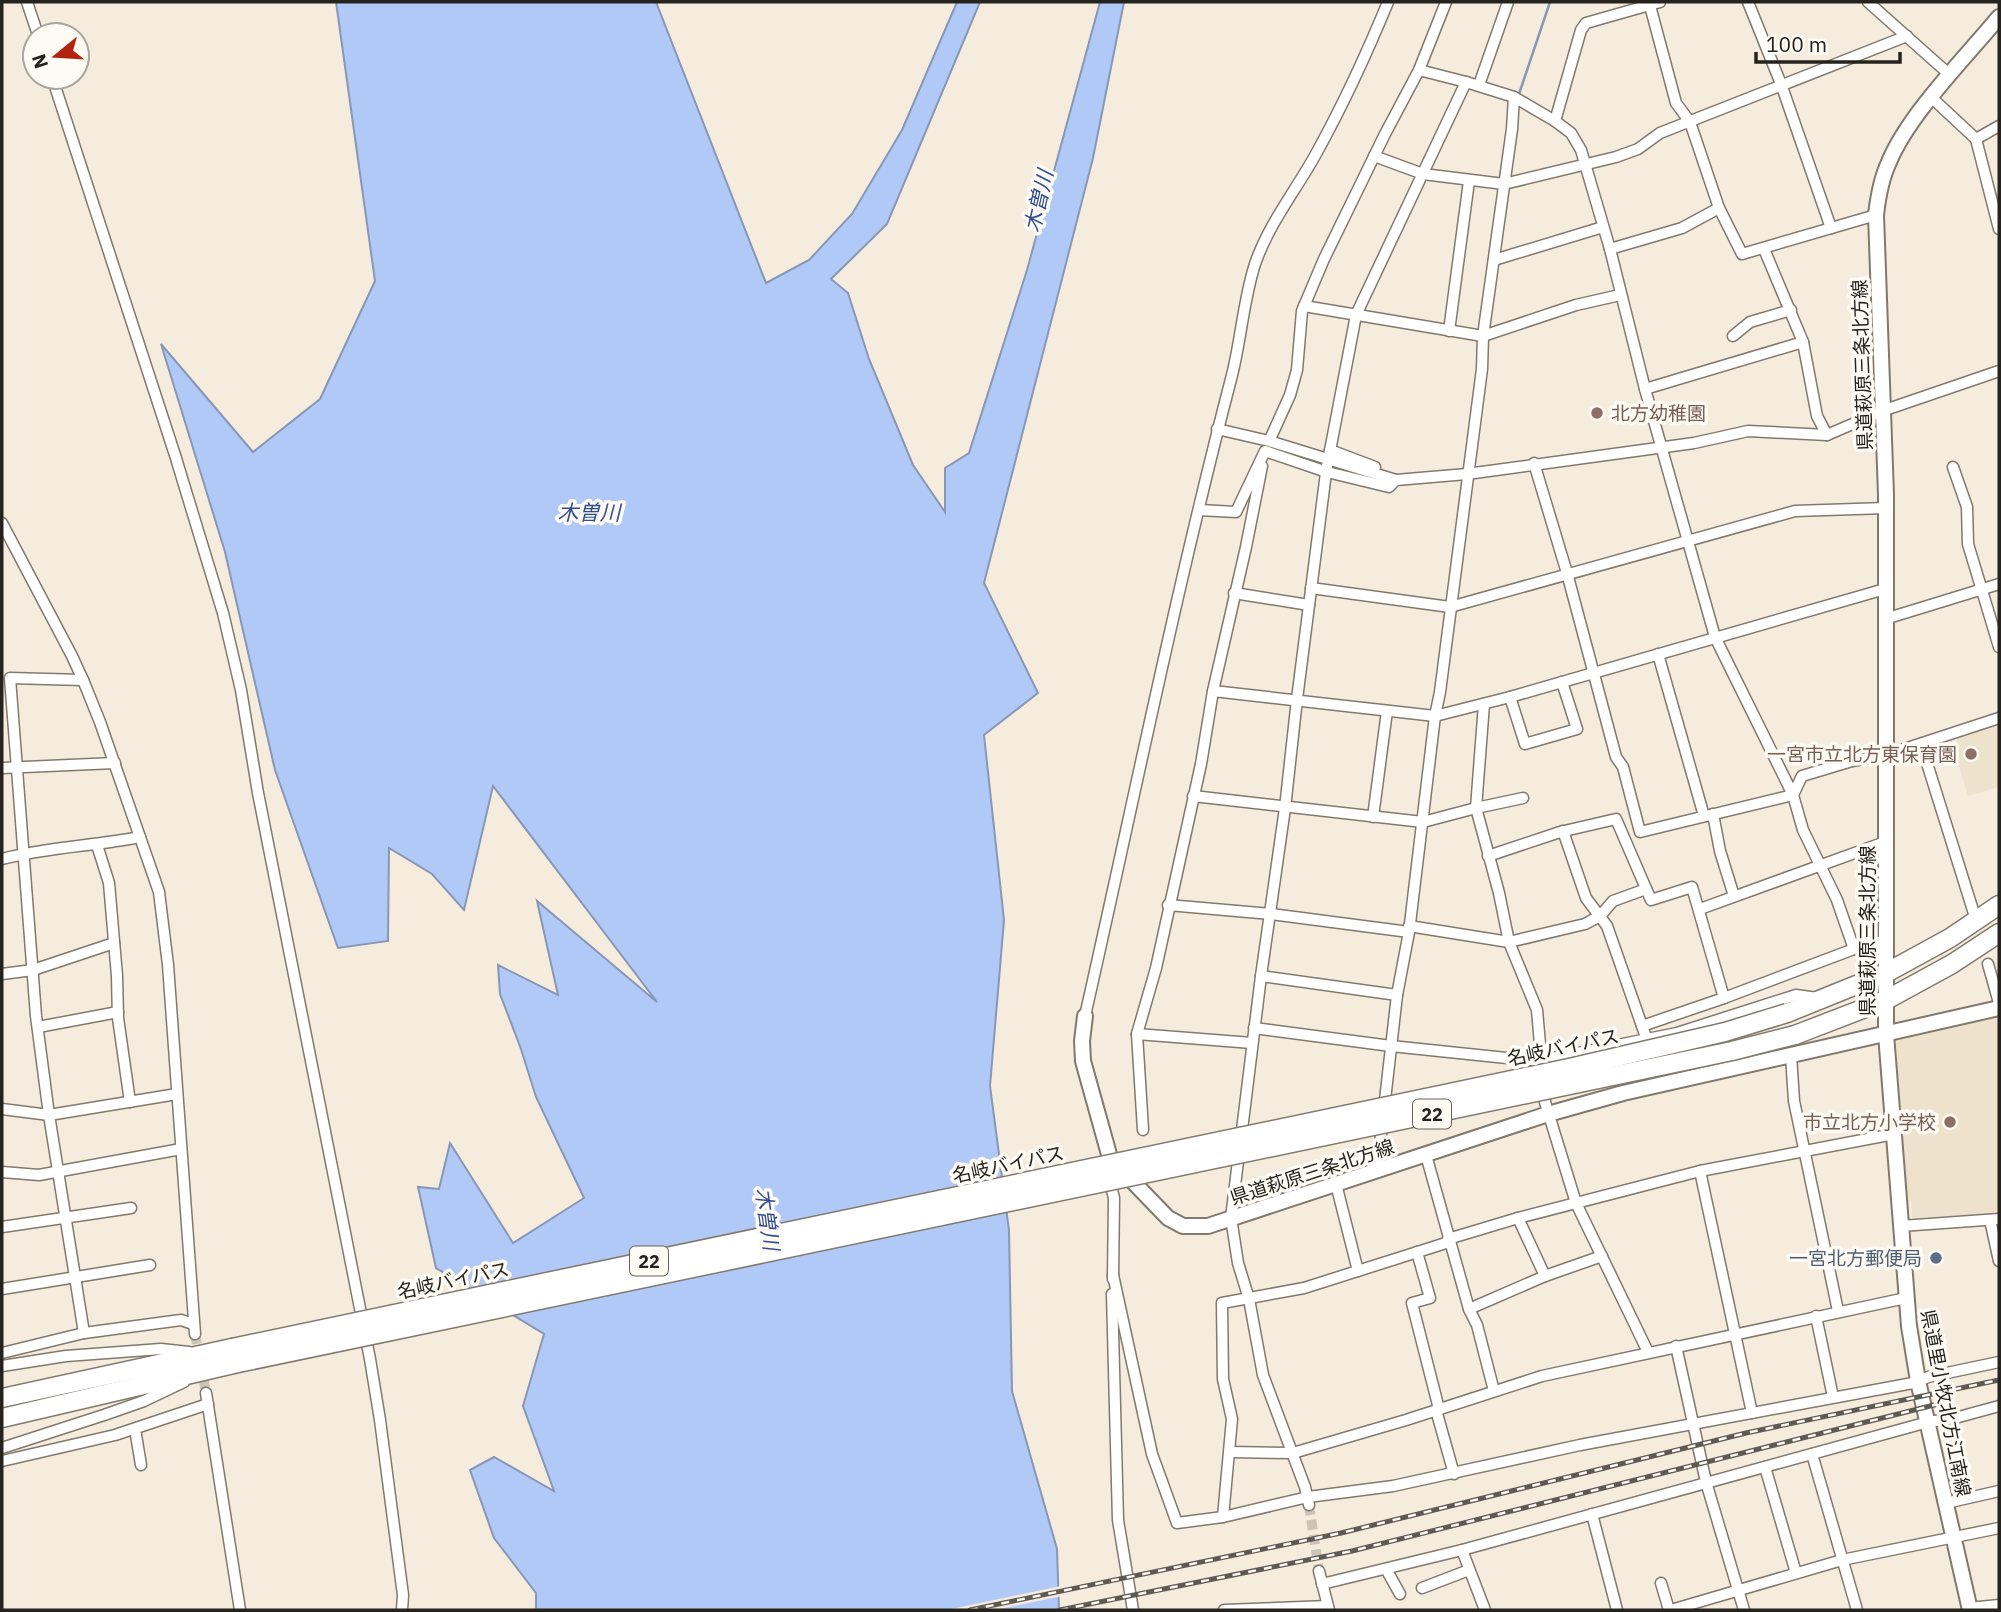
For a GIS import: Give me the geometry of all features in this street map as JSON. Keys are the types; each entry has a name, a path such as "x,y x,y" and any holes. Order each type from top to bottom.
{"highway":[{"name":"名岐バイパス","path":"2,1418 225,1357 1543,1074 1726,1032 1825,999 1886,973 1950,938 1999,905"},
{"name":"名岐バイパス","path":"2,1398 225,1357 1732,1051 1795,1035 1886,1000 1991,942 1999,933"}],"main road":[{"name":"県道萩原三条北方線","path":"1085,1016 1083,1061 1110,1157 1173,1222 1196,1227 1231,1218 1548,1114 1623,1093 1886,1034 1886,508 1885,410 1876,215 1878,196 1888,163 1902,136 1999,17"},
{"path":"1886,1034 1999,1006"},
{"name":"県道里小牧北方江南線","path":"1886,1034 1906,1298 1918,1381 1970,1609"}],"street":[{"path":"27,2 33,21"},
{"path":"1085,1016 1142,752 1217,429 1239,349 1248,292 1256,263 1278,216 1316,154 1364,60 1388,2"},
{"path":"1271,437 1290,396 1297,370 1304,306 1324,258 1419,70 1446,2"},
{"path":"1479,85 1508,2"},
{"path":"1748,2 1781,85 1831,228"},
{"path":"1868,2 1951,75"},
{"path":"1555,121 1581,30 1586,23 1653,3 1676,103 1690,122 1719,208 1742,254 1876,215"},
{"path":"1374,156 1423,174 1504,184 1616,157 1638,149 1660,133 1907,36"},
{"path":"1419,70 1514,97 1571,132 1585,163 1610,249 1645,389 1715,637 1793,795 1803,830 1837,900 1854,949"},
{"path":"1309,1501 1263,1375 1249,1299 1238,1263 1231,1218 1328,461 1356,315 1466,82"},
{"path":"57,91 174,455 229,639 370,1359 403,1595 402,1610"},
{"path":"1377,1170 1397,995 1409,929 1466,474 1482,369 1483,336 1512,130 1514,97"},
{"path":"1932,98 1976,139 1999,229"},
{"path":"1976,139 1999,126"},
{"path":"1449,331 1469,181"},
{"path":"1610,249 1682,228 1719,208"},
{"path":"1494,260 1603,227"},
{"path":"1764,249 1803,342 1817,416 1827,435"},
{"path":"1304,306 1483,336 1576,304 1620,295"},
{"path":"1733,336 1751,322 1791,310"},
{"path":"1645,389 1803,342"},
{"path":"1217,429 1269,441 1396,480 1466,474 1694,443 1748,431 1827,435 1885,410 1999,371"},
{"path":"1265,449 1389,473 1396,480"},
{"path":"1199,510 1236,512 1265,449"},
{"path":"1143,1130 1137,1034 1156,968 1201,764 1213,691 1265,449"},
{"path":"1328,461 1389,487 1396,480"},
{"path":"1534,463 1567,573 1616,757 1623,767 1640,832"},
{"path":"1953,467 1967,507 1968,544 1999,647"},
{"path":"1311,588 1450,607 1686,539 1795,511 1886,508"},
{"path":"2,523 83,680 115,763 159,892 168,965 195,1317 194,1329 181,1320 84,1333 2,1353"},
{"path":"1885,619 1999,584"},
{"path":"1213,691 1435,716 1885,589"},
{"path":"1234,593 1309,605"},
{"path":"1658,654 1734,896"},
{"path":"83,680 10,678 38,1027 49,1115 84,1333"},
{"path":"1510,697 1525,744 1577,729 1562,682"},
{"path":"1484,704 1476,808 1499,892 1509,942 1537,1010 1548,1114 1576,1203 1648,1352"},
{"path":"1373,817 1387,711"},
{"path":"1793,795 1802,776 1852,761 1886,755 1999,718"},
{"path":"1921,744 1976,920"},
{"path":"2,768 115,763"},
{"path":"1623,835 1793,795"},
{"path":"1193,796 1423,822 1523,798"},
{"path":"1488,856 1563,831 1616,819 1651,900 1692,887 1724,998"},
{"path":"1563,831 1586,898 1607,926 1647,1040"},
{"path":"2,859 23,853 97,845 140,837"},
{"path":"1700,909 1885,842"},
{"path":"97,845 109,883 118,1012 130,1102"},
{"path":"1168,905 1271,914 1509,942 1585,924 1601,916 1613,901 1646,889"},
{"path":"1976,920 1999,894"},
{"path":"1642,1026 1854,949 1886,940"},
{"path":"2,974 33,970 114,943"},
{"path":"1988,964 1999,1006"},
{"path":"1261,976 1397,995"},
{"path":"1254,1028 1391,1046 1543,1060 1647,1040 1710,1024 1796,995 1825,999"},
{"path":"38,1027 118,1012"},
{"path":"1137,1034 1252,1043"},
{"path":"1791,1055 1794,1101 1818,1205 1838,1311"},
{"path":"2,1109 49,1115 177,1094"},
{"path":"1223,1517 1232,1419 1223,1379 1222,1303 1304,1288 1518,1217 1700,1171 1894,1134"},
{"path":"2,1172 39,1175 181,1149"},
{"path":"1426,1155 1469,1309 1478,1325 1494,1391"},
{"path":"1110,1157 1108,1172 1114,1198 1118,1520 1133,1610"},
{"path":"1700,1171 1752,1413"},
{"path":"1336,1184 1358,1271"},
{"path":"2,1227 131,1208"},
{"path":"1518,1217 1545,1276"},
{"path":"1901,1226 1995,1219 1999,1261"},
{"path":"1417,1252 1430,1298 1412,1303 1454,1474"},
{"path":"1469,1309 1545,1276 1602,1256"},
{"path":"2,1289 150,1265"},
{"path":"1113,1275 1152,1454 1177,1523 1393,1486 1580,1445 1918,1381 1999,1362"},
{"path":"1230,1452 1293,1453 1542,1376 1906,1298"},
{"path":"1816,1316 1833,1397"},
{"path":"1676,1346 1706,1482 1744,1610"},
{"path":"2,1366 66,1356 161,1349 225,1357"},
{"path":"2,1448 144,1401 225,1357"},
{"path":"2,1461 135,1429 207,1398 240,1610"},
{"path":"1322,1584 1462,1550 1928,1422 1999,1406"},
{"path":"135,1429 141,1465"},
{"path":"1812,1454 1857,1610"},
{"path":"1765,1467 1796,1573"},
{"path":"1946,1503 1999,1491"},
{"path":"1592,1514 1617,1610"},
{"path":"1661,1583 1670,1610 1842,1560 1999,1528"},
{"path":"1462,1550 1485,1610"},
{"path":"1385,1569 1400,1594"},
{"path":"1224,1610 1271,1606 1329,1608 1319,1570"},
{"path":"1422,1588 1469,1570"},
{"path":"1970,1609 1999,1605"}],"shaded area":[{"path":"1999,719 1999,787 1968,796 1953,747 1958,743 1956,737"},
{"name":"市立北方小学校","path":"1999,1016 1999,1215 1930,1220 1929,1217 1912,1218 1911,1201 1907,1201 1896,1043 1900,1038"}],"water":[{"name":"木曽川","path":"336,2 656,2 766,283 809,260 852,214 902,130 957,2 980,2 887,224 831,279 848,293 869,359 913,465 945,512 945,468 969,453 1027,270 1100,2 1124,2 1093,158 984,583 1038,693 984,735 1004,920 990,1086 1009,1230 1012,1391 1057,1549 1059,1610 536,1610 536,1593 494,1538 470,1470 494,1457 554,1491 523,1406 544,1334 436,1268 418,1187 439,1189 450,1143 513,1243 584,1198 536,1097 500,994 498,965 558,995 537,901 657,1002 493,786 464,910 432,874 389,848 388,941 338,948 275,770 225,552 161,344 253,452 320,399 375,281"}],"pier":[{"path":"1061,1586 1062,1596 995,1610 947,1610"}],"waterway":[{"path":"1519,94 1550,2"}],"tunnel":[{"path":"195,1334 206,1393"},
{"path":"1309,1505 1319,1571"}],"railway":[{"path":"970,1610 1341,1533 1746,1433 1999,1380"},
{"path":"1060,1610 1352,1551 1942,1403"}],"place":[{"name":"北方幼稚園","path":"1597,413"},
{"name":"一宮市立北方東保育園","path":"1971,754"},
{"name":"市立北方小学校","path":"1950,1122"},
{"name":"一宮北方郵便局","path":"1936,1258"}]}
